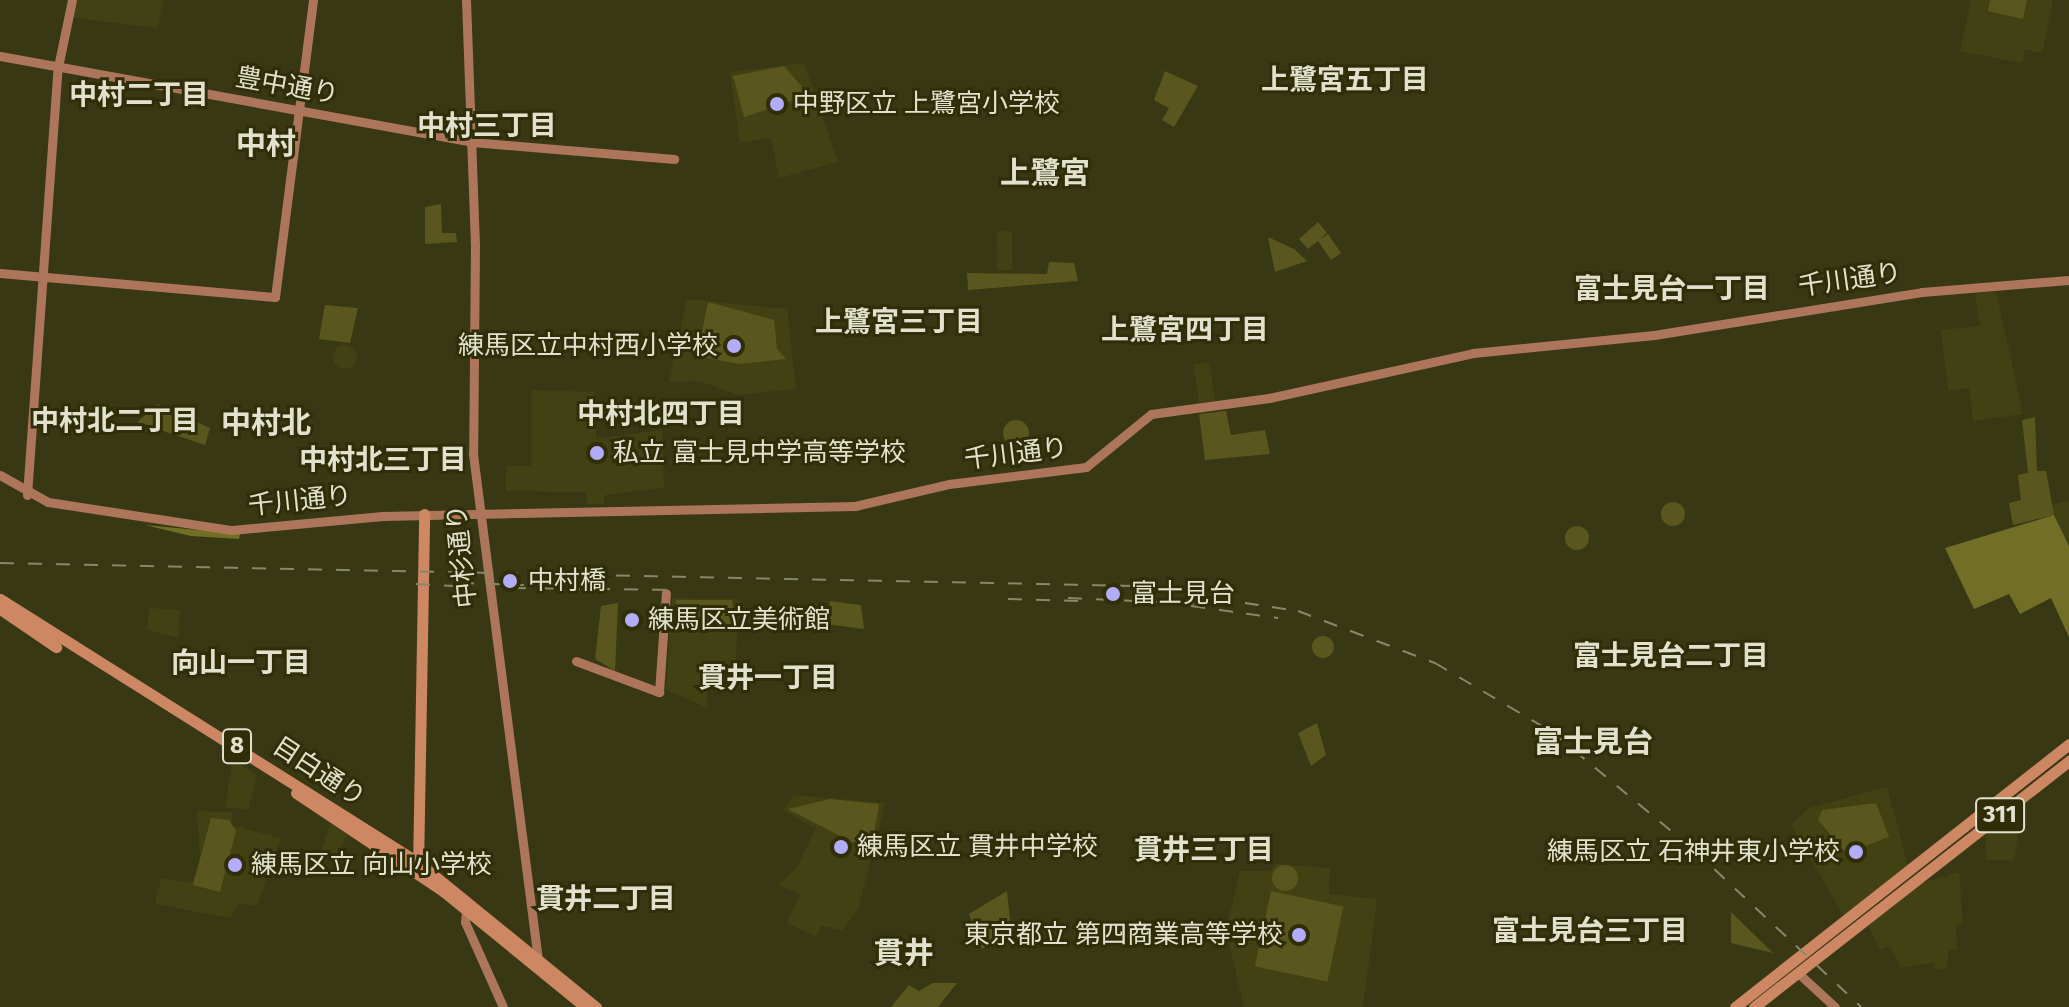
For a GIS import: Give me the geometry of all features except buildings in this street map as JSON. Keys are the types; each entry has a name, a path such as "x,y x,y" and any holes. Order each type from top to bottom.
{"main road":[{"path":"27,495 58,67 72,0"},
{"path":"0,273 275,297 313,0"},
{"name":"中杉通り","path":"466,0 472,142 472,448 538,960"},
{"name":"豊中通り","path":"0,56 472,142 674,159"},
{"name":"千川通り","path":"0,475 27,495 232,530 424,514 855,506 1086,467 1151,414 1278,396 1473,353 1654,335 1908,294 2069,280"},
{"path":"418,868 424,514"},
{"path":"576,661 659,692 666,593"},
{"name":"目白通り","path":"0,599 418,868 596,1007"},
{"name":"目白通り","path":"0,609 418,868"},
{"path":"1735,1007 2069,744"},
{"name":"311","path":"1798,973 2069,761"},
{"path":"466,904 503,1007"},
{"name":"目白通り","path":"466,904 585,1007"},
{"path":"1754,1007 1798,973 1835,1007"}],"shaded area":[{"path":"75,0 163,0 158,28 73,18"},
{"path":"1971,0 2053,0 2042,53 2025,49 2022,63 1960,51"},
{"path":"1990,0 2027,0 2023,19 1988,11"},
{"name":"中野区立 上鷺宮小学校","path":"804,63 838,162 779,178 771,138 740,143 730,72"},
{"path":"784,66 809,95 744,117 733,76"},
{"path":"1165,71 1198,86 1174,127 1162,120 1169,108 1154,100"},
{"path":"441,204 442,233 456,233 457,242 425,244 425,207"},
{"path":"1318,222 1327,233 1320,239 1328,234 1341,253 1331,260 1318,241 1308,249 1299,239"},
{"path":"997,231 1012,231 1013,270 998,270"},
{"path":"1268,237 1294,249 1307,261 1275,272"},
{"path":"1049,262 1074,263 1078,281 968,290 967,273 1047,274"},
{"path":"1996,291 2023,414 1973,421 1969,388 1948,391 1941,330 1980,326 1975,293"},
{"name":"練馬区立中村西小学校","path":"687,299 787,309 796,389 738,395 699,381 669,382"},
{"path":"708,302 774,320 777,349 786,359 740,364 697,356"},
{"path":"325,305 358,308 350,343 319,339"},
{"path":"345,345 354,348 357,357 354,366 345,369 336,366 333,357 336,348"},
{"path":"1209,362 1215,401 1199,403 1193,365"},
{"name":"私立 富士見中学高等学校","path":"531,390 594,392 596,439 662,430 664,488 605,495 604,504 587,504 586,492 506,491 506,466 531,466"},
{"path":"158,404 210,428 205,445 137,422"},
{"path":"1226,411 1231,435 1265,430 1270,454 1205,460 1199,414"},
{"path":"2035,417 2037,471 2046,471 2054,515 2013,525 2009,503 2021,500 2018,475 2028,473 2022,420"},
{"path":"1016,420 1025,424 1029,433 1025,442 1016,446 1007,442 1003,433 1007,424"},
{"path":"2069,500 2069,546 2050,506"},
{"path":"1673,502 1682,505 1685,514 1682,523 1673,526 1664,523 1661,514 1664,505"},
{"path":"2054,515 2069,546 2069,637 2051,598 2020,614 2009,594 1974,609 1945,548"},
{"path":"145,525 240,534 239,539 191,536"},
{"path":"1577,526 1586,529 1589,538 1586,547 1577,550 1568,547 1565,538 1568,529"},
{"path":"672,598 739,599 735,671 710,672 706,707 666,690"},
{"path":"676,600 732,600 735,631 674,628"},
{"path":"830,601 861,605 864,629 826,624"},
{"path":"618,603 615,671 595,659 601,606"},
{"path":"149,608 180,610 178,638 147,630"},
{"path":"1319,636 1327,636 1334,647 1327,658 1319,658 1312,651 1312,643"},
{"path":"1317,723 1326,755 1311,766 1298,733"},
{"path":"233,760 257,775 248,810 225,807"},
{"name":"練馬区立 石神井東小学校","path":"1887,787 1908,866 1844,916 1791,825 1809,808"},
{"name":"練馬区立 貫井中学校","path":"794,795 885,803 858,910 842,930 821,926 816,937 787,923 800,894 778,885 797,867 816,828 783,810"},
{"path":"830,799 879,804 871,852 788,809"},
{"path":"1876,803 1889,837 1846,853 1818,820 1822,810"},
{"name":"練馬区立 向山小学校","path":"197,811 232,812 231,825 281,838 257,906 240,903 230,918 155,904 161,878 192,883 200,860"},
{"path":"2011,812 2020,822 2014,861 1987,860 1985,833"},
{"path":"211,818 229,820 236,831 220,892 193,885"},
{"path":"331,823 347,834 337,859 321,851"},
{"name":"東京都立 第四商業高等学校","path":"1275,864 1330,868 1329,894 1377,899 1363,1007 1244,1007 1226,930 1240,871 1270,871"},
{"path":"1285,865 1294,869 1298,878 1294,887 1285,891 1276,887 1272,878 1276,869"},
{"path":"1959,872 1963,924 1956,925 1957,949 1949,950 1947,968 1935,970 1934,962 1901,968 1890,946 1879,949 1868,925 1919,884"},
{"path":"1007,891 1011,930 982,949 969,914"},
{"path":"1271,891 1343,906 1327,982 1255,966"},
{"path":"1731,912 1773,953 1731,943"},
{"path":"933,983 957,983 938,1007 891,1007 909,985 919,991"}],"railway":[{"path":"0,563 1134,586 1298,611 1435,663 1552,732 1694,850 1861,1007"},
{"path":"460,583 524,585"},
{"path":"416,584 472,587"},
{"path":"512,588 680,590"},
{"path":"1068,598 1203,604"},
{"path":"1008,599 1080,601"},
{"path":"1191,606 1278,618"}],"place":[{"name":"中野区立 上鷺宮小学校","path":"777,104"},
{"name":"練馬区立中村西小学校","path":"734,346"},
{"name":"私立 富士見中学高等学校","path":"597,453"},
{"name":"中村橋","path":"510,581"},
{"name":"富士見台","path":"1113,594"},
{"name":"練馬区立美術館","path":"632,620"},
{"name":"練馬区立 貫井中学校","path":"841,847"},
{"name":"練馬区立 石神井東小学校","path":"1856,852"},
{"name":"練馬区立 向山小学校","path":"235,865"},
{"name":"東京都立 第四商業高等学校","path":"1299,935"}],"district":[{"name":"上鷺宮五丁目","path":"1345,80"},
{"name":"中村二丁目","path":"139,95"},
{"name":"中村三丁目","path":"487,126"},
{"name":"中村","path":"266,144"},
{"name":"上鷺宮","path":"1045,173"},
{"name":"富士見台一丁目","path":"1672,289"},
{"name":"上鷺宮三丁目","path":"899,322"},
{"name":"上鷺宮四丁目","path":"1185,330"},
{"name":"中村北四丁目","path":"661,414"},
{"name":"中村北二丁目","path":"115,421"},
{"name":"中村北","path":"266,423"},
{"name":"中村北三丁目","path":"383,460"},
{"name":"富士見台二丁目","path":"1671,656"},
{"name":"向山一丁目","path":"241,663"},
{"name":"貫井一丁目","path":"768,678"},
{"name":"富士見台","path":"1593,742"},
{"name":"貫井三丁目","path":"1204,850"},
{"name":"貫井二丁目","path":"606,899"},
{"name":"富士見台三丁目","path":"1590,931"},
{"name":"貫井","path":"904,953"}]}
